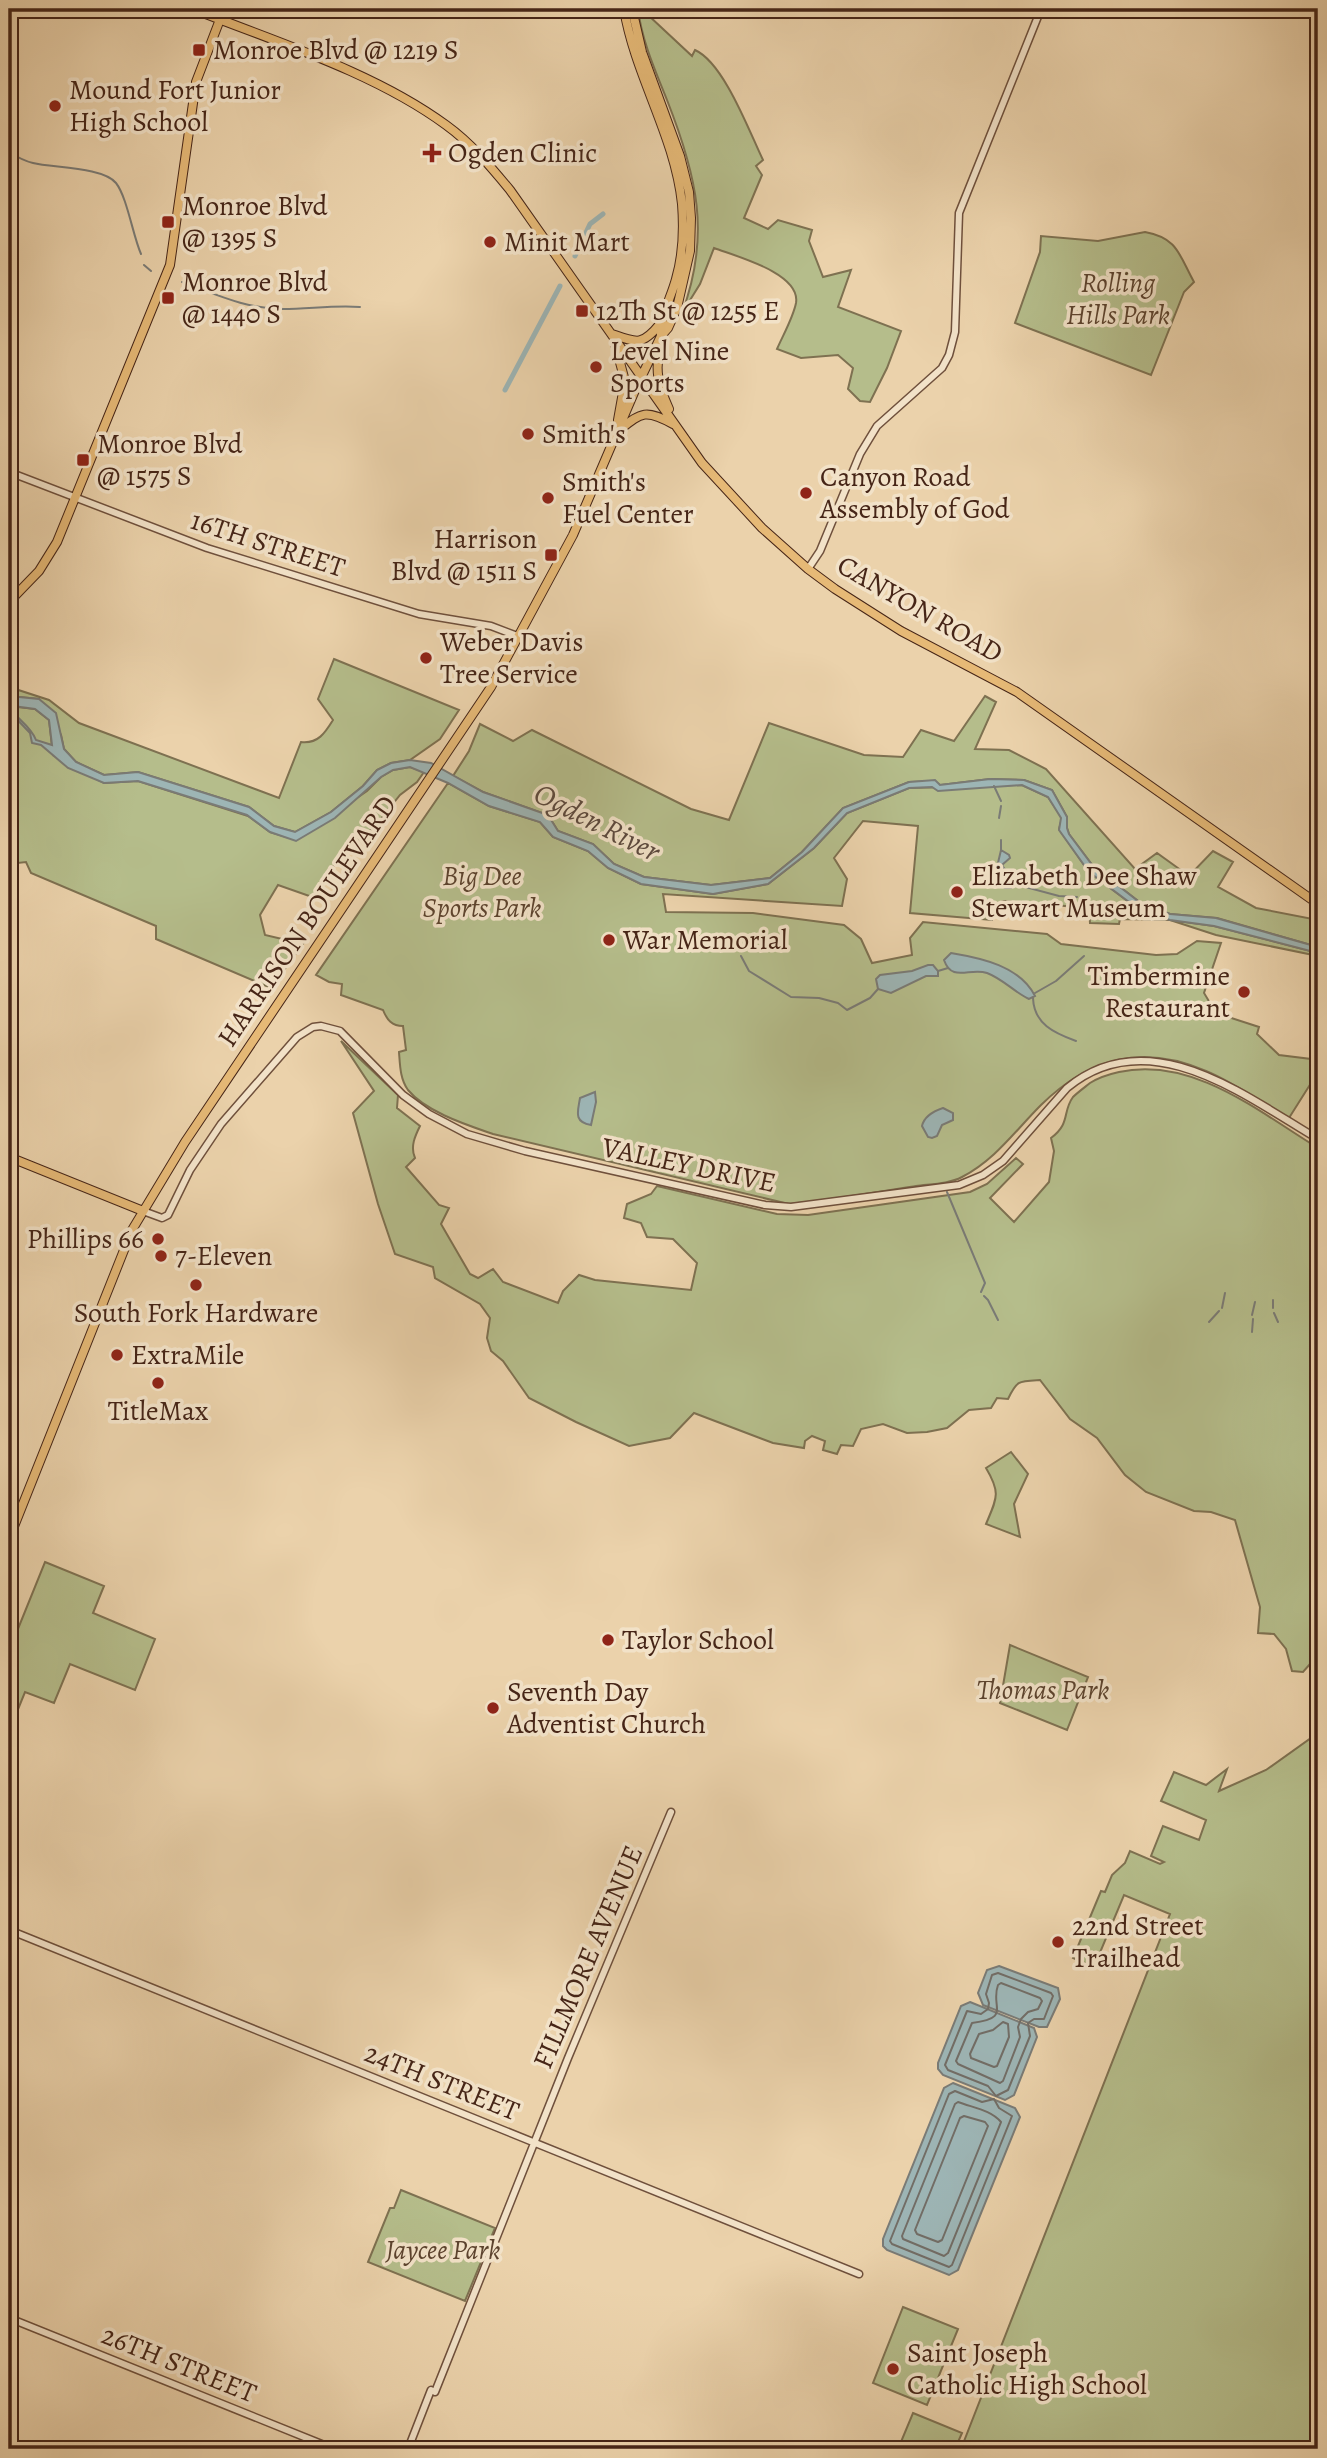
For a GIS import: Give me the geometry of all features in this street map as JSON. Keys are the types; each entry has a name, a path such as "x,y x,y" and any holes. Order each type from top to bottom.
{"main road":[{"name":"CANYON ROAD","path":"193,9 390,89 447,126 495,172 702,463 762,528 808,569 885,621 1027,699 1318,904"},
{"path":"9,602 51,554 170,265 194,90 224,9"},
{"name":"HARRISON BOULEVARD","path":"9,1539 132,1230 185,1142 491,687 573,535 616,432 661,336 680,262 682,202 673,159 635,55 624,9"},
{"name":"HARRISON BOULEVARD","path":"632,9 642,51 683,166 690,200 688,265 680,297 664,326"},
{"path":"612,334 631,341 640,341 664,326"},
{"path":"664,326 657,376 675,425"},
{"path":"612,334 625,381 616,432"},
{"path":"616,432 643,414 656,415 675,425"},
{"path":"9,1157 143,1211"}],"street":[{"path":"808,569 820,551 860,454 877,426 942,368 949,355 955,332 959,213 1041,9"},
{"name":"16TH STREET","path":"9,472 207,548 419,614 491,626 520,637"},
{"name":"VALLEY DRIVE","path":"143,1211 166,1218 190,1170 221,1124 297,1037 313,1027 321,1026 340,1031 403,1095 429,1114 467,1134 525,1151 765,1205 791,1207 958,1185 982,1175 1003,1161 1077,1080 1110,1065 1131,1061 1155,1061 1202,1074 1318,1139"},
{"name":"FILLMORE AVENUE","path":"408,2449 671,1812"},
{"name":"24TH STREET","path":"9,1930 859,2274"},
{"name":"26TH STREET","path":"9,2318 334,2449"}],"green space":[{"path":"638,9 647,9 648,15 692,56 695,50 706,57 735,99 763,160 756,166 762,175 744,218 768,229 778,220 812,230 809,241 823,277 851,270 838,307 901,331 870,402 860,401 848,389 853,368 838,355 801,358 777,349 795,309 795,292 788,283 765,267 714,248 700,284 682,313 696,257 697,206 686,154 650,55"},
{"name":"Rolling Hills Park","path":"1145,232 1171,243 1194,282 1184,292 1151,375 1015,323 1040,252 1041,236 1098,241"},
{"path":"334,659 459,710 440,739 410,760 391,763 377,770 363,786 331,812 295,832 274,826 249,807 138,772 104,775 76,762 64,749 61,735 39,699 9,696 9,687 49,700 79,723 279,798 301,742 316,739 333,720 318,699"},
{"path":"985,696 996,702 975,749 1009,750 1046,769 1135,869 1157,853 1189,876 1213,851 1233,862 1218,887 1256,908 1318,920 1318,947 1217,918 1170,914 1142,904 1093,866 1069,834 1067,817 1052,790 1024,780 990,779 940,785 935,781 909,782 843,808 802,852 770,878 711,885 644,877 614,864 593,844 558,831 548,815 483,792 453,776 469,751 480,724 513,741 532,730 691,809 729,820 769,723 864,755 903,757 921,730 954,741"},
{"path":"9,706 35,709 49,720 53,755 104,783 138,781 248,816 270,832 296,840 393,770 410,767 424,772 417,782 400,795 376,825 337,860 315,898 278,885 260,915 265,935 303,944 271,988 156,939 156,926 31,873 26,862 9,864"},
{"name":"Big Dee Sports Park","path":"448,783 489,806 540,822 553,837 588,851 608,868 641,884 713,894 768,884 814,848 847,813 909,788 1022,785 1048,797 1062,818 1059,829 1089,872 1141,911 1170,920 1120,919 1119,924 1090,923 1089,908 1003,901 994,905 992,920 910,913 918,826 863,821 834,858 847,879 842,906 663,894 666,912 753,913 844,925 861,939 872,963 912,955 910,938 923,922 1047,934 1061,944 1156,955 1177,954 1197,941 1221,943 1204,993 1216,1013 1259,1027 1257,1034 1279,1055 1311,1059 1318,1072 1289,1118 1227,1081 1183,1062 1138,1057 1118,1060 1097,1066 1059,1089 995,1154 957,1179 789,1204 493,1134 447,1117 416,1098 405,1086 401,1072 399,1052 406,1050 403,1026 390,1022 383,1010 341,995 342,984 329,982 316,975"},
{"path":"1170,920 1214,926 1318,953 1318,956 1216,935"},
{"path":"341,1041 398,1095 397,1108 420,1126 413,1146 415,1158 406,1167 439,1205 449,1208 441,1224 470,1274 478,1278 493,1269 503,1282 558,1303 563,1291 579,1275 595,1280 691,1290 697,1263 673,1239 647,1237 641,1223 624,1218 627,1204 651,1194 657,1186 777,1214 808,1215 970,1192 987,1184 1016,1158 1023,1164 990,1198 1014,1222 1049,1182 1054,1151 1051,1138 1064,1122 1073,1097 1090,1083 1119,1072 1146,1069 1173,1072 1224,1090 1249,1104 1318,1148 1318,1655 1303,1672 1292,1671 1286,1649 1274,1634 1258,1633 1260,1607 1235,1520 1211,1512 1194,1511 1146,1492 1125,1475 1097,1438 1070,1419 1040,1380 1020,1383 1008,1399 997,1398 991,1408 969,1410 947,1428 907,1433 883,1424 861,1429 853,1446 841,1445 837,1454 823,1450 825,1441 812,1436 805,1441 804,1448 773,1443 694,1413 670,1438 629,1446 529,1398 503,1361 491,1351 487,1338 490,1318 480,1304 435,1278 433,1267 395,1254 353,1113 374,1091"},
{"path":"1011,1452 1028,1474 1014,1504 1020,1537 986,1524 996,1496 994,1484 986,1468"},
{"path":"45,1562 104,1586 93,1613 155,1639 135,1690 70,1664 54,1703 25,1692 10,1729 9,1651"},
{"name":"Thomas Park","path":"1010,1645 1088,1677 1067,1730 1000,1703"},
{"path":"1318,1733 1318,2449 961,2449 1170,1914 1124,1895 1094,1967 1073,1958 1101,1891 1105,1892 1112,1875 1125,1863 1130,1851 1160,1864 1164,1862 1151,1856 1163,1826 1199,1840 1206,1820 1161,1801 1174,1772 1206,1785 1227,1769 1219,1791 1266,1770"},
{"name":"Jaycee Park","path":"401,2190 495,2228 465,2301 368,2262 390,2208 394,2208"},
{"path":"903,2307 958,2329 927,2405 873,2383"},
{"path":"913,2413 962,2433 955,2449 898,2449"}],"water":[{"name":"Ogden River","path":"9,696 39,699 56,713 64,749 76,762 104,775 138,772 249,807 274,826 295,832 331,812 363,786 377,770 391,763 410,760 431,763 483,792 548,815 558,831 593,844 614,864 644,877 711,885 770,878 802,852 843,808 909,782 935,780 940,785 990,779 1024,780 1052,790 1067,817 1069,834 1093,866 1142,904 1170,914 1216,918 1318,947 1318,953 1214,926 1170,920 1141,911 1089,872 1059,830 1061,818 1048,797 1022,785 938,791 932,787 909,788 847,813 814,848 768,884 713,894 641,884 608,868 588,851 553,837 540,822 489,806 448,783 410,767 393,770 381,777 335,818 296,841 270,832 247,815 138,781 104,783 68,768 41,745 32,743 30,733 9,711","holes":["13,706 35,709 49,720 52,745 36,740 29,728 12,711"]},
{"path":"1001,850 1010,858 1002,865 1014,884 1011,888 1005,888 999,883 997,867"},
{"path":"951,953 999,965 1020,977 1035,996 1029,999 987,973 952,971 944,960"},
{"path":"933,965 938,976 926,976 891,993 878,989 876,979 880,975 912,971"},
{"path":"595,1092 596,1102 591,1125 585,1124 578,1115 580,1098"},
{"path":"943,1108 953,1113 953,1120 942,1125 937,1136 928,1137 923,1123 930,1115"},
{"path":"999,1966 1058,1988 1060,1999 1047,2027 1039,2027 983,2005 978,1993 987,1970"},
{"path":"970,2002 1034,2028 1037,2037 1014,2095 1005,2100 943,2075 938,2069 961,2006"},
{"path":"953,2083 1015,2108 1020,2117 958,2270 949,2275 887,2250 883,2246 883,2239 944,2088"}],"waterway":[{"path":"9,152 30,162 89,171 110,178 120,189 141,254"},
{"path":"575,256 590,224 603,214"},
{"path":"144,265 151,271"},
{"path":"182,282 231,300 269,308 360,307"},
{"path":"505,390 560,286"},
{"path":"994,786 1001,801"},
{"path":"999,818 1001,806"},
{"path":"1001,840 1001,850"},
{"path":"1014,884 1059,896 1077,897"},
{"path":"741,956 749,971 791,997 819,998 838,1003 847,1010 870,998 878,989"},
{"path":"1035,993 1056,981 1084,956"},
{"path":"938,971 948,968"},
{"path":"1033,998 1041,1021 1053,1031 1076,1041"},
{"path":"947,1192 985,1283 981,1292"},
{"path":"1222,1308 1225,1293"},
{"path":"984,1296 998,1320"},
{"path":"1273,1300 1273,1308"},
{"path":"1252,1315 1255,1302"},
{"path":"1209,1322 1219,1311"},
{"path":"1274,1313 1278,1322"},
{"path":"1252,1332 1253,1319"}],"place":[{"name":"Monroe Blvd @ 1219 S","path":"199,50"},
{"name":"Mound Fort Junior High School","path":"55,106"},
{"name":"Ogden Clinic","path":"432,153"},
{"name":"Monroe Blvd @ 1395 S","path":"168,222"},
{"name":"Minit Mart","path":"490,242"},
{"name":"Monroe Blvd @ 1440 S","path":"168,298"},
{"name":"12Th St @ 1255 E","path":"582,311"},
{"name":"Level Nine Sports","path":"596,367"},
{"name":"Smith's","path":"528,434"},
{"name":"Monroe Blvd @ 1575 S","path":"83,460"},
{"name":"Canyon Road Assembly of God","path":"806,493"},
{"name":"Smith's Fuel Center","path":"548,498"},
{"name":"Harrison Blvd @ 1511 S","path":"551,555"},
{"name":"Weber Davis Tree Service","path":"426,658"},
{"name":"Elizabeth Dee Shaw Stewart Museum","path":"957,892"},
{"name":"War Memorial","path":"609,940"},
{"name":"Timbermine Restaurant","path":"1244,992"},
{"name":"Phillips 66","path":"158,1239"},
{"name":"7-Eleven","path":"161,1256"},
{"name":"South Fork Hardware","path":"196,1285"},
{"name":"ExtraMile","path":"117,1355"},
{"name":"TitleMax","path":"158,1383"},
{"name":"Taylor School","path":"608,1640"},
{"name":"Seventh Day Adventist Church","path":"493,1708"},
{"name":"22nd Street Trailhead","path":"1058,1942"},
{"name":"Saint Joseph Catholic High School","path":"893,2369"}]}
